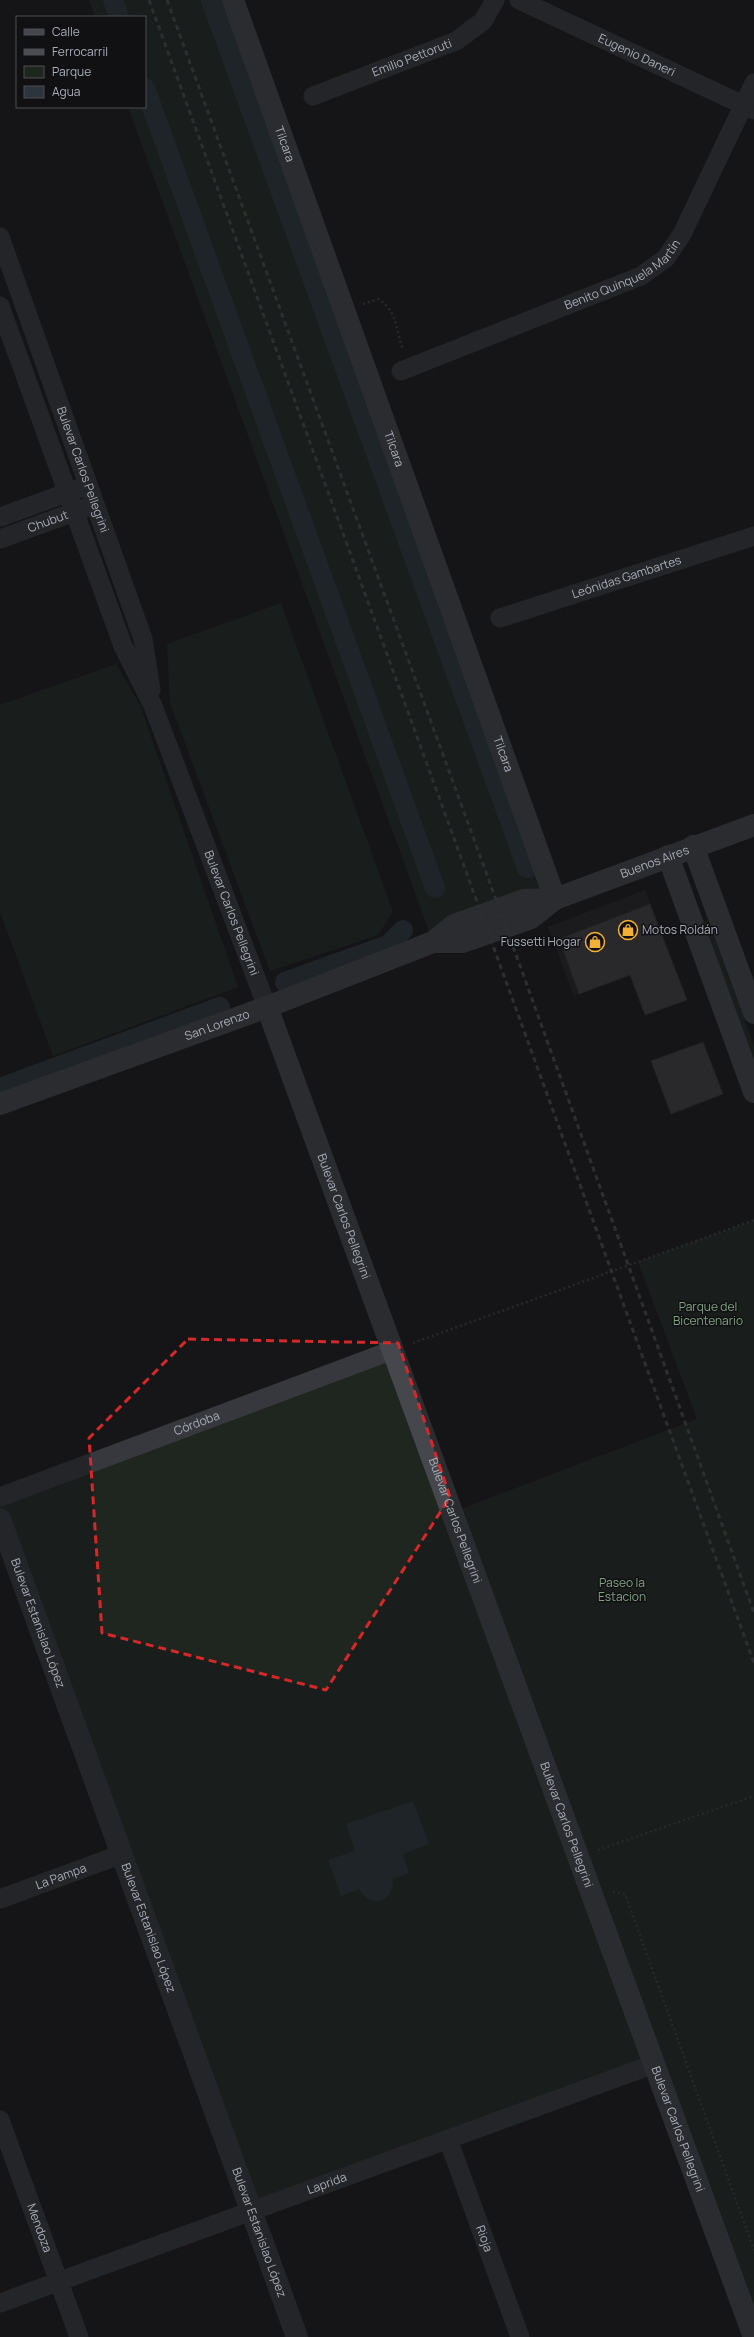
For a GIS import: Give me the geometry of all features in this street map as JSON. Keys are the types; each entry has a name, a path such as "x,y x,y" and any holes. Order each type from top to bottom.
{"main road":[{"name":"Tilcara","path":"233,0 555,898"},
{"name":"Buenos Aires","path":"485,924 531,918 555,898 754,824"},
{"path":"693,846 754,1013"},
{"path":"668,856 754,1092"},
{"name":"San Lorenzo","path":"0,1104 267,1006 432,942 462,942 485,924"},
{"name":"Bulevar Carlos Pellegrini","path":"267,1006 754,2337"}],"street":[{"name":"Emilio Pettoruti","path":"314,96 456,41 483,21 495,0"},
{"name":"Eugenio Daneri","path":"519,0 749,108"},
{"name":"Benito Quinquela Martín","path":"401,370 641,276 660,263 674,247 682,234 749,108 754,83"},
{"name":"Bulevar Carlos Pellegrini","path":"0,237 144,639 153,706"},
{"name":"Bulevar Carlos Pellegrini","path":"0,306 123,646 153,706 267,1006"},
{"name":"Chubut","path":"0,517 88,485"},
{"name":"Chubut","path":"0,539 95,504"},
{"name":"Leónidas Gambartes","path":"500,618 754,536"},
{"path":"123,646 144,639"},
{"name":"Córdoba","path":"0,1497 393,1350"},
{"name":"Bulevar Estanislao López","path":"0,1519 298,2337"},
{"name":"La Pampa","path":"0,1899 122,1854"},
{"name":"Laprida","path":"0,2303 654,2064"},
{"name":"Mendoza","path":"0,2120 79,2337"},
{"name":"Rioja","path":"448,2139 520,2337"}],"path":[{"path":"344,309 379,299 389,307 397,322 398,337 404,353 421,362"},
{"path":"393,1350 754,1220"},
{"path":"579,1857 754,1796"},
{"path":"590,1888 625,1894 754,2250"}],"highlighted area":[{"path":"188,1339 398,1343 450,1497 326,1690 102,1633 89,1438"}],"shaded area":[{"path":"645,890 671,959 574,996 548,927"}],"green space":[{"path":"89,0 233,0 555,899 433,942 128,108 146,108 146,16 95,16"},
{"path":"281,603 393,912 378,935 270,971 170,703 167,644"},
{"path":"116,664 140,705 238,987 53,1056 0,912 0,705"},
{"path":"708,920 754,1046 754,1061 703,922"},
{"path":"754,1220 754,2337 654,2065 252,2211 0,1519 0,1497 393,1350 453,1512 697,1419 638,1262"}],"water":[{"path":"413,1801 429,1844 403,1854 409,1873 393,1879 390,1894 381,1901 370,1900 364,1896 359,1889 341,1896 328,1860 355,1851 346,1824"}],"building":[{"path":"650,904 687,1000 645,1015 630,975 579,994 559,939"},
{"path":"703,1042 723,1094 671,1114 651,1061"}],"waterway":[{"path":"113,0 119,16"},
{"path":"211,0 527,868"},
{"path":"146,91 435,888"},
{"path":"285,982 388,945 403,930"},
{"path":"0,1088 220,1007"}],"railway":[{"path":"149,0 754,1663"},
{"path":"167,0 506,927 754,1613"}],"place":[{"name":"Motos Roldán","path":"628,930"},
{"name":"Fussetti Hogar","path":"595,942"}],"park label":[{"name":"Parque del Bicentenario","path":"708,1314"},
{"name":"Paseo la Estacion","path":"622,1590"}]}
